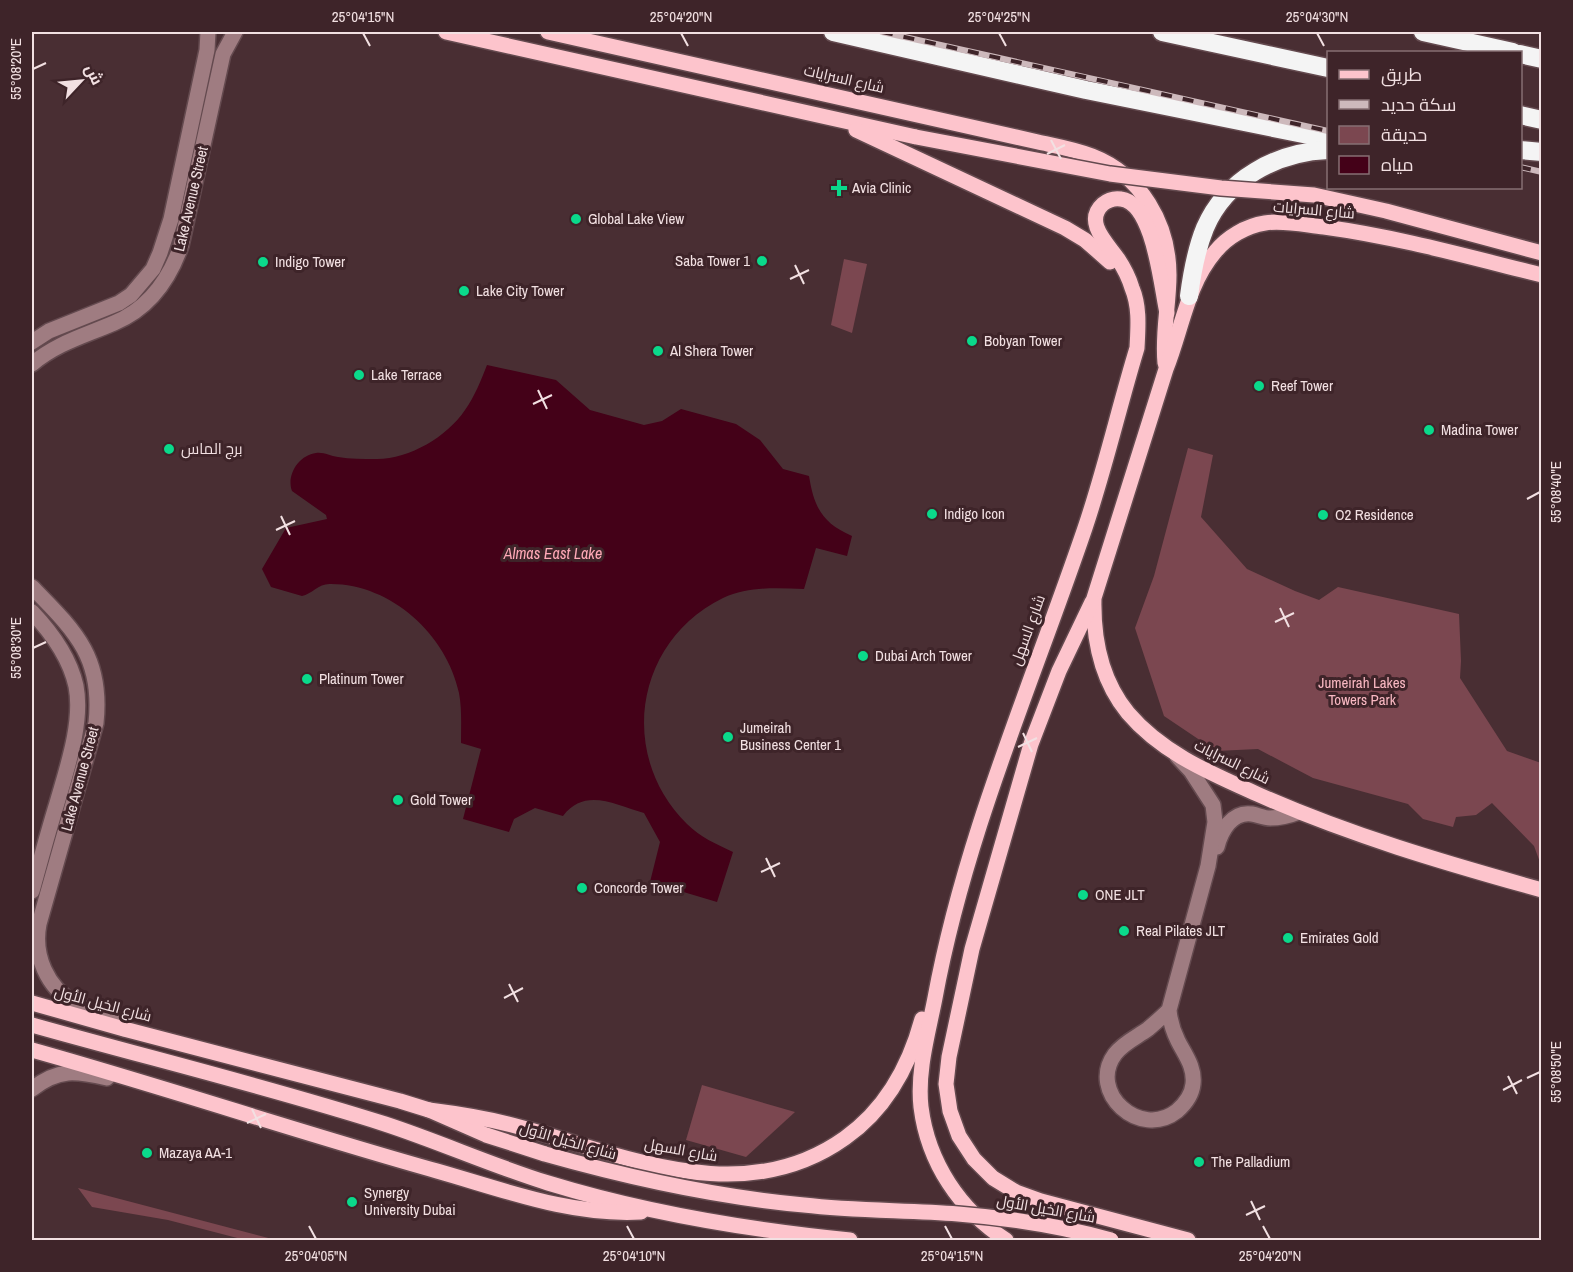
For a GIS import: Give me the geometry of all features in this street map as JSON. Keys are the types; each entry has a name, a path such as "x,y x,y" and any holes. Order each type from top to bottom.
{"highway":[{"path":"833,32 1086,90 1327,140"},
{"path":"1162,32 1327,68"},
{"path":"1423,32 1508,51"},
{"path":"1522,54 1542,59"},
{"path":"1522,115 1542,120"},
{"path":"1189,296 1201,238 1215,209 1225,198 1248,177 1273,162 1301,153 1327,150"},
{"path":"1522,150 1542,152"}],"main road":[{"name":"شارع السرايات","path":"446,32 916,137 1110,174 1199,186 1314,195 1386,211 1542,253"},
{"name":"شارع السرايات","path":"548,32 1038,142 1092,156 1112,166 1144,195 1156,214 1164,234 1169,256 1170,278 1164,348 1166,369"},
{"name":"شارع السرايات","path":"829,117 1075,234 1103,254 1133,291"},
{"path":"1133,291 1126,272 1096,227 1097,213 1101,206 1113,199 1121,199 1134,205 1149,231 1167,313"},
{"name":"شارع السرايات","path":"1542,275 1410,242 1284,222 1265,223 1229,238 1210,259 1189,296 1094,598 1093,627 1099,657 1110,684 1127,711 1148,733 1196,767 1299,812 1385,844 1542,890"},
{"name":"شارع السهل","path":"1006,1240 977,1218 949,1185 930,1147 924,1126 921,1083 947,938 974,843 1029,680 1085,527 1137,348 1138,326 1133,291"},
{"path":"1094,598 1059,670 1031,744 972,949 949,1057 946,1084 950,1111 959,1136 974,1159 993,1178 1016,1192 1041,1201 1188,1240"},
{"name":"شارع السهل","path":"429,1110 502,1122 630,1159 698,1173 721,1176 768,1172 792,1166 815,1157 844,1139 870,1117 884,1100 906,1065 938,980"},
{"name":"شارع الخيل الأول","path":"32,1003 429,1110 486,1135 545,1154 647,1180 751,1199 845,1209 1005,1218 1111,1240"},
{"path":"32,1025 333,1108 546,1182 599,1197 735,1225 850,1240"},
{"path":"32,1050 136,1079 330,1141 545,1202 584,1210 622,1213 661,1211"}],"street":[{"name":"Lake Avenue Street","path":"32,342 49,330 119,303 131,295 153,269 171,219 207,50 208,32"},
{"name":"Lake Avenue Street","path":"32,364 57,346 129,315 155,294 166,279 181,246 223,54 235,32"},
{"name":"Lake Avenue Street","path":"32,587 81,642 94,673 98,706 96,723 39,924 38,952 49,978 60,993 74,1003 110,1016 124,1029"},
{"name":"Lake Avenue Street","path":"32,612 63,654 76,685 78,701 78,718 65,775 32,891"},
{"path":"1168,1010 1115,1055 1109,1068 1108,1082 1112,1095 1120,1107 1130,1115 1144,1120 1158,1120 1171,1116 1184,1105 1192,1090 1193,1070 1174,1031 1168,1010 1208,866 1215,822 1213,805 1191,771 1173,752"},
{"path":"1208,866 1222,832 1235,817 1251,814 1279,818 1299,812"},
{"name":"Lake Avenue Street","path":"32,970 38,952"},
{"path":"32,1089 47,1079 67,1072 78,1072 118,1081 136,1079"}],"green space":[{"path":"844,259 867,264 852,333 831,325"},
{"name":"Jumeirah Lakes Towers Park","path":"1188,448 1213,455 1201,517 1247,569 1319,600 1338,587 1459,614 1460,678 1507,751 1541,763 1541,865 1534,846 1492,803 1476,815 1456,817 1453,827 1423,819 1408,804 1313,778 1258,749 1216,751 1164,716 1135,628 1154,576"},
{"path":"702,1085 795,1112 746,1157 686,1140"},
{"path":"78,1188 276,1240 245,1240 168,1220 92,1207"}],"water":[{"name":"Almas East Lake","path":"487,365 556,380 590,410 644,425 662,421 681,409 736,424 760,440 783,469 809,476 821,513 833,526 852,536 847,556 816,548 804,589 743,591 723,598 693,617 670,642 654,670 646,701 644,734 651,766 665,796 687,824 714,843 733,852 717,902 650,882 660,842 644,813 611,803 591,800 572,807 563,816 535,808 514,819 509,832 463,819 481,749 461,743 459,693 453,672 429,633 395,603 375,593 353,586 327,584 302,596 271,587 262,569 286,528 327,519 326,515 292,491 292,472 299,462 310,455 319,453 347,458 388,458 400,456 426,445 448,429 465,410 475,394"}],"railway":[{"path":"882,32 1327,131"},
{"path":"1522,167 1542,172"}],"place":[{"name":"Avia Clinic","path":"839,188"},
{"name":"Global Lake View","path":"576,219"},
{"name":"Saba Tower 1","path":"762,261"},
{"name":"Indigo Tower","path":"263,262"},
{"name":"Lake City Tower","path":"464,291"},
{"name":"Bobyan Tower","path":"972,341"},
{"name":"Al Shera Tower","path":"658,351"},
{"name":"Lake Terrace","path":"359,375"},
{"name":"Reef Tower","path":"1259,386"},
{"name":"Madina Tower","path":"1429,430"},
{"name":"برج الماس","path":"169,449"},
{"name":"Indigo Icon","path":"932,514"},
{"name":"O2 Residence","path":"1323,515"},
{"name":"Dubai Arch Tower","path":"863,656"},
{"name":"Platinum Tower","path":"307,679"},
{"name":"Jumeirah Business Center 1","path":"728,737"},
{"name":"Gold Tower","path":"398,800"},
{"name":"Concorde Tower","path":"582,888"},
{"name":"ONE JLT","path":"1083,895"},
{"name":"Real Pilates JLT","path":"1124,931"},
{"name":"Emirates Gold","path":"1288,938"},
{"name":"Mazaya AA-1","path":"147,1153"},
{"name":"The Palladium","path":"1199,1162"},
{"name":"Synergy University Dubai","path":"352,1202"}]}
